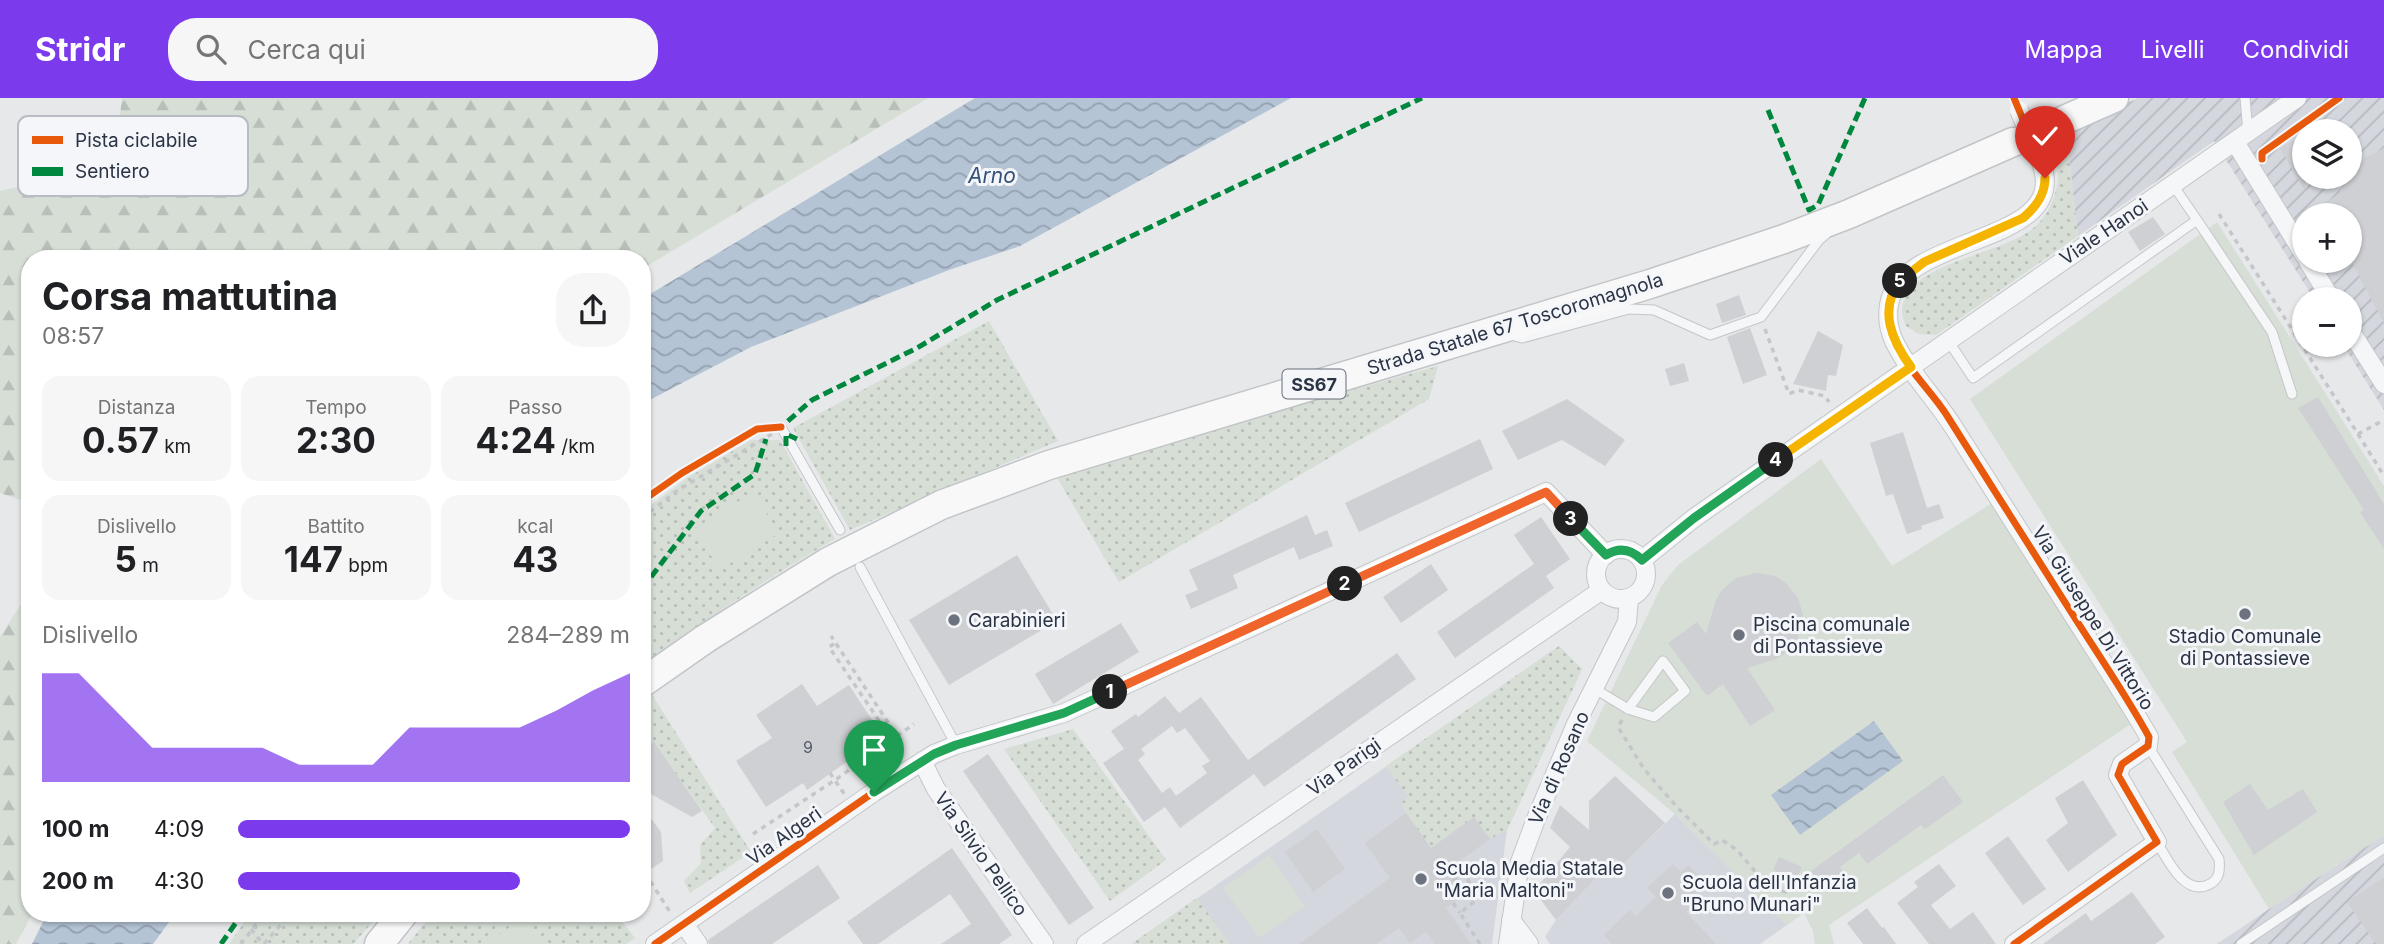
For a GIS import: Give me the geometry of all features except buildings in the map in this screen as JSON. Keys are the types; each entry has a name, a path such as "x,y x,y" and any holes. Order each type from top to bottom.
{"main road":[{"path":"2046,128 2114,98"},
{"name":"Strada Statale 67 Toscoromagnola","path":"651,677 705,639 828,562 941,505 1099,449 1650,285 1849,214 2013,142"},
{"path":"368,944 392,927"}],"street":[{"name":"Viale Hanoi","path":"1911,367 2297,98"},
{"path":"1629,598 1617,599 1602,590 1597,574 1606,555 1613,551 1628,550 1642,560 1703,511 1911,367 1899,350 1890,328 1889,303 1898,284 1924,262 2023,218 2032,211 2043,194 2045,178 2040,160 2017,104"},
{"path":"2241,137 2292,232"},
{"path":"2362,349 2384,384"},
{"name":"Via Giuseppe Di Vittorio","path":"1911,367 1940,405 2128,702 2149,737 2148,746"},
{"name":"Via Algeri","path":"655,944 679,920 928,758 956,745 1064,713 1546,492 1606,555"},
{"name":"Via di Rosano","path":"1508,944 1520,862 1577,724 1627,622 1629,598 1640,591 1646,580 1642,560"},
{"name":"Via Parigi","path":"1086,944 1602,590"},
{"path":"2014,944 2157,842 2118,775 2122,764 2148,746"},
{"name":"Via Silvio Pellico","path":"928,758 936,789 1044,944"},
{"path":"679,920 698,944"},
{"path":"1511,920 1529,944"}],"lane":[{"path":"2241,137 2245,98"},
{"path":"2173,185 2272,332 2292,394"},
{"path":"1496,331 1522,338 1629,309 1654,310 1710,335 1761,317 1819,240 1849,214"},
{"path":"1949,342 1973,378 2197,220"},
{"path":"781,427 840,530"},
{"path":"860,567 956,745"},
{"path":"1595,689 1628,709 1654,717 1685,691 1663,661 1628,709"},
{"path":"2148,746 2219,859 2220,872 2213,883 2201,888 2187,883 2174,870 2157,842"},
{"path":"2241,944 2384,848"}],"path":[{"path":"2219,214 2384,476"},
{"path":"1761,317 1788,394 1798,390 1825,396 1831,405"},
{"path":"2358,435 2384,419"},
{"path":"651,511 678,490 766,439 781,427"},
{"path":"831,636 897,736"},
{"path":"835,643 829,647 867,706 882,725 888,722"},
{"path":"1628,709 1618,727 1644,769 1714,844 1722,841 1737,850 1769,888 1786,892 1814,875"},
{"path":"753,834 914,724"},
{"path":"830,773 844,792"},
{"path":"1453,881 1463,873 1480,897"},
{"path":"651,881 679,920"},
{"path":"1460,913 1480,897 1504,898"},
{"path":"1453,903 1480,944"},
{"path":"242,944 257,922"},
{"path":"251,929 263,944 283,922"}],"shaded area":[{"path":"2138,98 2384,98 2384,410 2351,357 2362,357 2362,287 2306,287 2298,273 2362,273 2362,203 2292,203 2292,264 2214,141 2078,236 2066,131"},
{"path":"1559,646 1582,669 1507,830 1492,944 1132,944"},
{"name":"Scuola dell'Infanzia \"Bruno Munari\"","path":"1675,814 1787,925 1760,944 1550,944 1545,937 1556,920 1615,858 1623,865"},
{"path":"2384,835 2384,944 2217,944 2269,909"}],"green space":[{"path":"122,98 928,98 651,264 651,250 21,250 21,500 0,493 0,191 18,187 18,196 248,196 248,116 120,116"},
{"path":"2067,141 2078,236 1936,335 1919,334 1906,326 1902,311 1907,294 1920,280 1938,269 2024,235 2042,220 2052,202 2058,182 2054,149"},
{"name":"Stadio Comunale di Pontassieve","path":"2217,222 2292,341 2292,357 2302,357 2384,486 2384,835 2269,909 2172,752 2187,742 1970,399"},
{"path":"989,321 1058,441 850,530 793,428"},
{"path":"1438,366 1429,399 1119,582 1056,476 1180,438"},
{"path":"751,440 780,440 835,539 737,600 651,659 651,505 687,478"},
{"path":"1821,459 1892,566 1994,502 2131,724 1829,925 1834,944 1815,944 1813,931 1804,913 1787,925 1675,814 1587,741 1662,585 1678,565"},
{"path":"753,492 779,533 720,570 694,529"},
{"path":"21,604 21,922 28,922 16,944 0,944 0,637"},
{"path":"1559,646 1582,669 1507,830 1490,839 1474,817 1431,848 1400,804 1408,797 1386,766"},
{"path":"651,693 751,852 690,893 684,881 701,863 700,845 715,828 654,743 651,745"},
{"path":"1073,729 1166,860 1110,901 1004,749"},
{"path":"1269,855 1305,906 1259,938 1223,888"},
{"path":"1197,898 1230,944 1131,944"},
{"path":"244,922 373,922 353,944 229,944"},
{"path":"426,922 622,922 635,938 626,944 408,944"},
{"path":"517,922 529,922 545,944 486,944"}],"water":[{"name":"Arno","path":"975,98 1291,98 1020,246 949,270 751,347 651,399 651,294"},
{"path":"1874,721 1903,761 1800,835 1771,795"},
{"path":"43,922 169,922 153,944 32,944"}],"marked path":[{"path":"775,427 781,427 812,400 917,348 997,300 1422,98"},
{"path":"1768,110 1809,210 1818,205 1865,98"},
{"path":"786,446 786,434 797,439"},
{"path":"651,577 701,511 755,474 766,439"},
{"path":"221,944 236,922"}],"cycle path":[{"path":"2014,98 2043,168 2041,195 2026,215 2001,230 1941,253 1914,267 1895,287 1888,314 1890,329 1902,355 1946,414 2149,737 2148,746 2122,764 2118,775 2157,842 2014,944"},
{"path":"2262,159 2262,153 2339,98"},
{"path":"651,495 682,473 757,429 781,427"},
{"path":"655,944 874,792 934,754 1064,713 1546,492 1606,555"}],"place":[{"name":"Stadio Comunale di Pontassieve","path":"2245,614"},
{"name":"Carabinieri","path":"954,620"},
{"name":"Piscina comunale di Pontassieve","path":"1739,635"},
{"name":"Scuola Media Statale \"Maria Maltoni\"","path":"1421,879"},
{"name":"Scuola dell'Infanzia \"Bruno Munari\"","path":"1668,893"}],"route":[{"path":"874,792 934,754 1064,713 1546,492 1606,555 1613,551 1628,550 1642,560 1694,518 1911,367 1899,350 1890,328 1889,303 1898,284 1924,262 2023,218 2032,211 2043,194 2045,178"}]}
